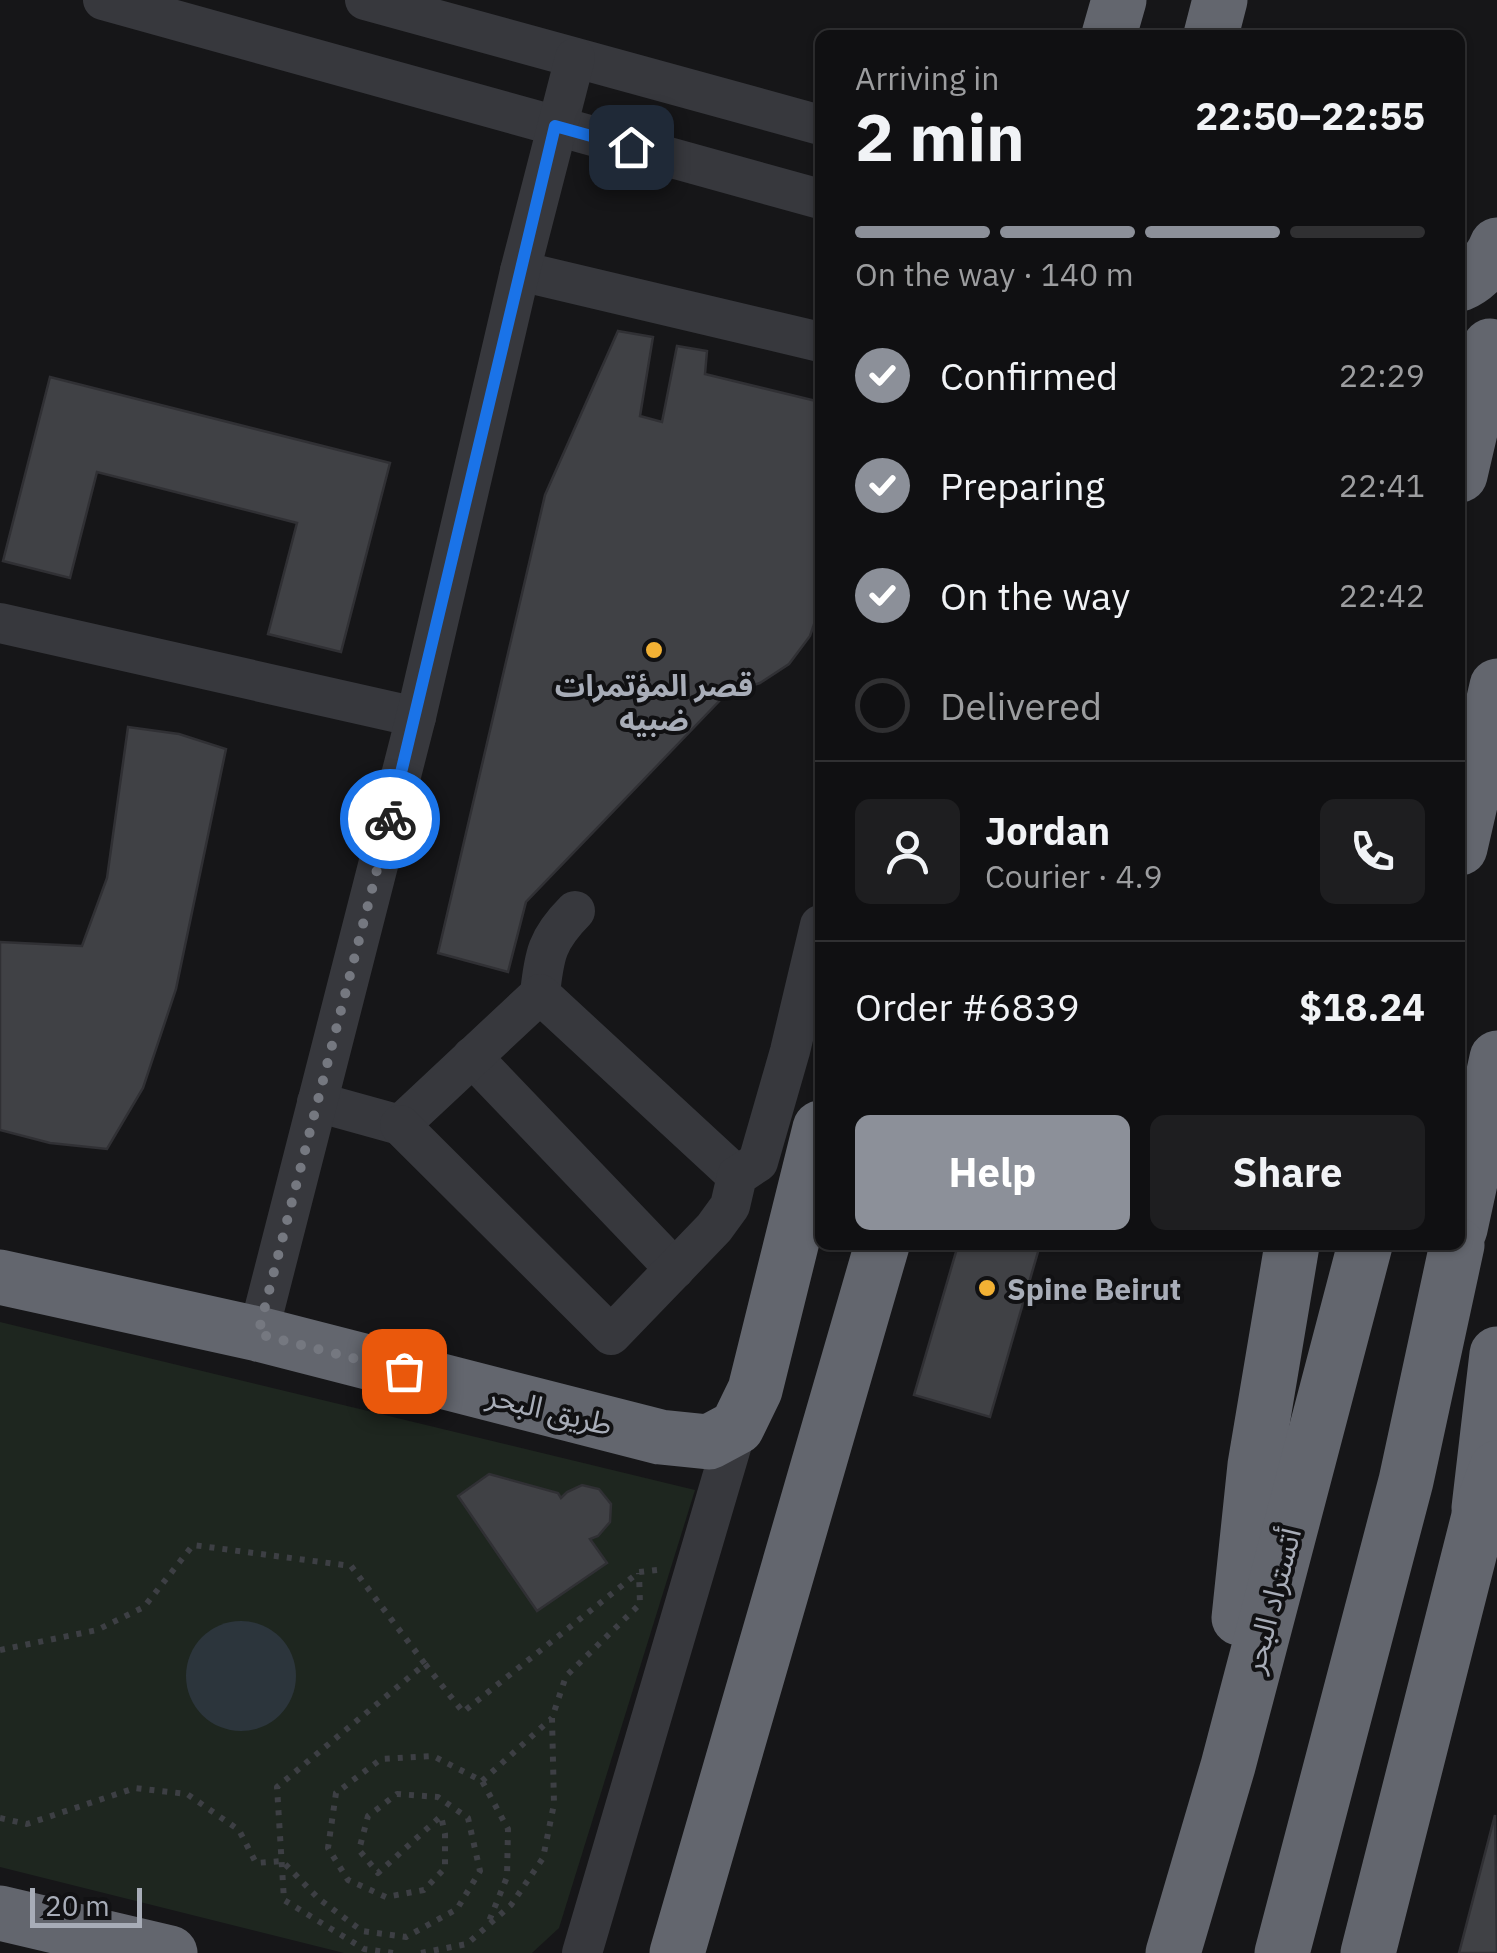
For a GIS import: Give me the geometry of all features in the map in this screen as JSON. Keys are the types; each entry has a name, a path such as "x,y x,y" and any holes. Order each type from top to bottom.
{"highway":[{"path":"1110,30 1119,0"},
{"path":"1212,30 1220,0"},
{"path":"1465,282 1494,254 1497,246"},
{"path":"1465,456 1478,407 1482,343"},
{"path":"1465,826 1497,686"},
{"path":"1465,1206 1497,1058"},
{"path":"737,1427 754,1390 815,1148"},
{"path":"1228,1766 1241,1587 1256,1465 1291,1250"},
{"name":"أتستراد البحر","path":"1173,1953 1228,1766 1364,1250"},
{"path":"1282,1953 1406,1481 1455,1250"},
{"path":"677,1953 875,1254"},
{"name":"طريق البحر","path":"0,1278 258,1334 660,1437 710,1442 737,1427"},
{"path":"1368,1953 1488,1492 1497,1354"},
{"path":"0,1913 170,1953"}],"street":[{"path":"104,0 815,199"},
{"path":"366,0 815,125"},
{"path":"258,1334 416,716 555,126 575,58"},
{"path":"520,271 815,341"},
{"path":"0,623 416,716"},
{"path":"400,1124 540,994 544,956 554,931 575,910"},
{"path":"317,1102 400,1124 611,1335 714,1228 730,1206 737,1176 758,1162 815,946"},
{"path":"540,994 737,1176"},
{"path":"472,1056 675,1269"},
{"path":"582,1953 737,1427"}],"path":[{"path":"0,1650 97,1630 144,1607 193,1545 351,1566 463,1712 638,1572 640,1604 566,1676 552,1718 554,1804 542,1858 511,1905 468,1944 420,1953"},
{"path":"393,1953 364,1949 284,1900 278,1787 425,1664"},
{"path":"482,1781 552,1718"},
{"path":"0,1818 27,1824 135,1788 187,1794 239,1830 256,1863 282,1862 319,1899 362,1931 406,1937 458,1908 480,1872 468,1818 438,1797 397,1794 368,1816 359,1850 378,1873 441,1816 445,1834 445,1868 424,1890 386,1897 348,1880 328,1848 336,1793 381,1759 433,1756 482,1781 508,1829 507,1876 488,1926"}],"shaded area":[{"path":"0,1322 695,1490 559,1928 532,1953 344,1953 0,1867"},
{"path":"241,1621 262,1625 280,1637 292,1655 296,1676 292,1697 280,1715 262,1727 241,1731 220,1727 202,1715 190,1697 186,1676 190,1655 202,1637 220,1625"}],"building":[{"name":"قصر المؤتمرات ضبيه","path":"618,331 653,337 640,416 662,422 677,346 707,351 705,374 815,401 815,622 810,636 789,664 760,683 727,693 526,902 508,972 438,953 545,495"},
{"path":"50,377 390,463 341,652 268,634 297,523 97,472 70,578 3,561"},
{"path":"128,727 179,734 226,749 176,989 143,1088 107,1149 50,1143 0,1130 0,942 82,946 107,878"},
{"path":"957,1250 1039,1250 990,1417 914,1395"},
{"path":"489,1474 558,1493 561,1498 582,1485 599,1489 611,1504 610,1522 590,1539 607,1563 537,1611 458,1496"},
{"path":"1495,1815 1497,1953 1459,1953"}],"way so far":[{"path":"390,819 258,1334 404,1371"}],"place":[{"name":"قصر المؤتمرات ضبيه","path":"654,650"},
{"name":"Spine Beirut","path":"987,1288"}],"route":[{"path":"390,819 555,126 631,147"}]}
